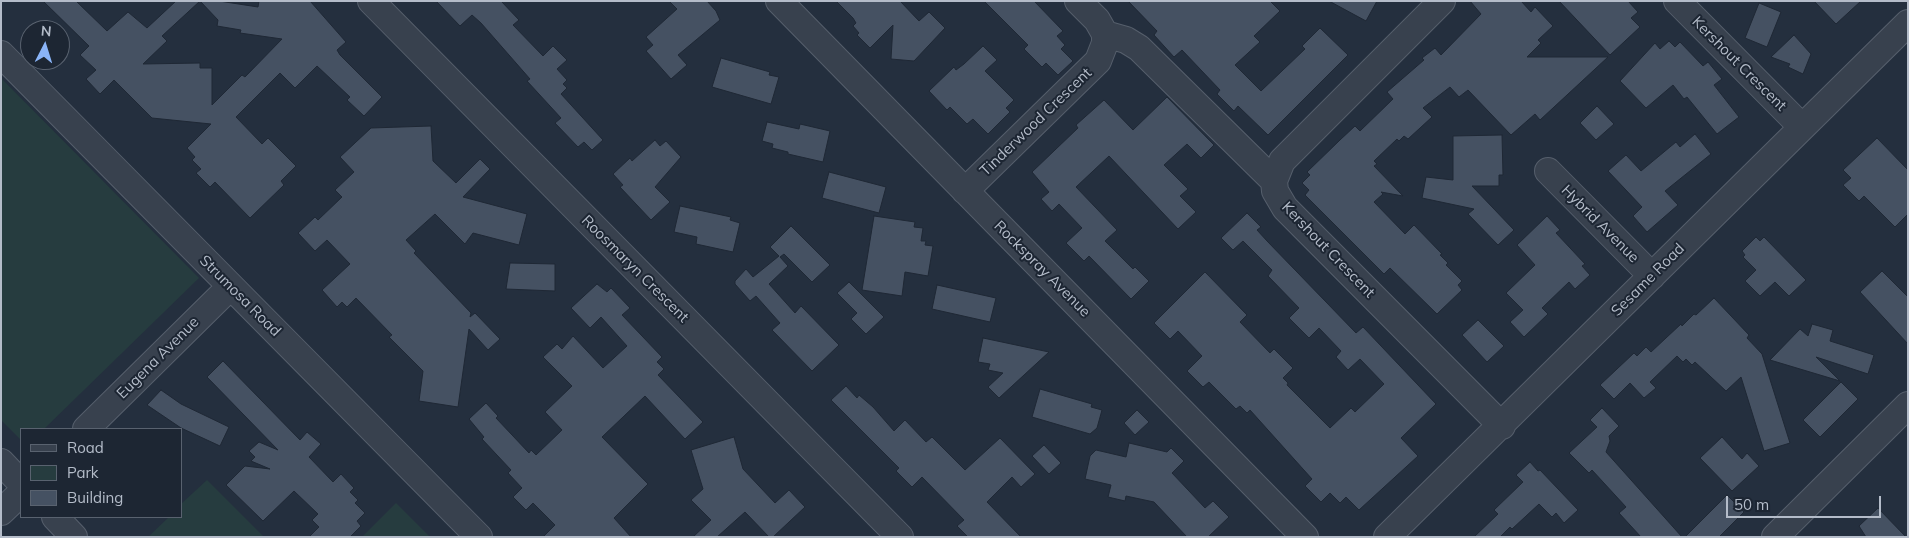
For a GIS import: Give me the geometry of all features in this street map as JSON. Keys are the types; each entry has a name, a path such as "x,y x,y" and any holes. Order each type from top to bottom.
{"street":[{"name":"Roosmaryn Crescent","path":"371,1 900,537"},
{"name":"Rockspray Avenue","path":"779,1 1305,537"},
{"path":"1078,1 1097,20 1105,34 1126,40 1138,48 1274,181 1282,161 1442,1"},
{"name":"Kershout Crescent","path":"1677,1 1802,127"},
{"name":"Sesame Road","path":"1387,537 1502,426 1908,23"},
{"name":"Tinderwood Crescent","path":"965,191 1092,69 1102,51 1105,34"},
{"name":"Strumosa Road","path":"1,54 479,537"},
{"name":"Hybrid Avenue","path":"1548,171 1652,276"},
{"name":"Kershout Crescent","path":"1274,181 1278,195 1286,208 1502,426"},
{"name":"Eugena Avenue","path":"87,428 230,287"},
{"path":"1776,537 1908,405"},
{"path":"1,462 20,482"},
{"path":"1,512 20,494"},
{"path":"55,518 74,537"}],"green space":[{"path":"1,78 199,278 45,428 20,428 20,439 1,420"},
{"path":"207,480 264,537 148,537 168,518 182,518 182,503"},
{"path":"396,503 430,537 362,537"}],"building":[{"path":"43,1 76,1 107,31 128,12 147,28 176,1 200,1 219,1 258,7 259,1 310,1 346,42 337,50 340,55 382,97 364,116 347,100 350,97 317,66 295,88 280,73 236,117 262,144 268,138 296,166 281,181 284,185 250,218 215,182 210,187 196,173 201,169 192,160 195,157 187,148 211,124 152,118 114,80 100,94 86,79 96,70 80,55 89,46 70,27 70,20 62,20","holes":["200,1 218,20 217,26 241,30 240,33 282,39 245,77 242,75 212,105 212,68 200,68 200,63 143,64 167,41 162,36"]},
{"path":"436,1 501,1 519,20 513,25 543,56 553,46 567,60 557,69 567,80 563,84 567,88 561,94 603,140 592,150 584,142 578,147 555,123 561,118 527,81 530,79 481,23 472,15 460,26"},
{"path":"669,1 707,1 716,11 720,20 678,55 687,65 671,79 646,51 653,45 646,37 677,9"},
{"path":"836,1 900,1 919,21 929,12 945,28 914,61 891,59 893,25 870,48 857,35 859,33 853,26 856,23 853,18"},
{"path":"984,1 1034,1 1063,31 1057,36 1065,45 1061,49 1073,61 1058,75 1046,63 1042,67 1024,49 1028,45"},
{"path":"1128,1 1270,1 1280,11 1254,36 1260,42 1235,65 1261,91 1305,49 1302,46 1320,28 1348,55 1268,135 1238,106 1234,111 1217,94 1220,90 1182,50 1174,57 1154,35 1157,31"},
{"path":"1329,1 1377,1 1366,21"},
{"path":"1470,1 1521,1 1531,12 1535,7 1553,26 1538,40 1541,43 1527,57 1608,57 1540,120 1535,114 1511,135 1468,90 1459,97 1450,87 1423,108 1432,117 1408,139 1404,136 1399,141 1397,139 1374,161 1377,164 1374,166 1403,196 1381,192 1383,194 1374,202 1405,234 1414,225 1442,254 1440,255 1448,263 1446,265 1462,281 1458,285 1462,290 1437,314 1390,268 1384,274 1305,195 1309,190 1302,183 1310,175 1307,172 1355,126 1360,131 1393,99 1387,92 1424,60 1422,58 1435,48 1441,55 1481,14"},
{"path":"1559,1 1628,1 1638,12 1631,18 1640,27 1610,55"},
{"path":"1814,1 1861,1 1836,24"},
{"path":"1759,3 1781,12 1767,47 1745,38"},
{"path":"1794,35 1811,54 1803,74 1788,67 1790,64 1771,57"},
{"path":"1669,41 1675,47 1680,42 1703,66 1708,62 1722,79 1714,85 1739,117 1717,134 1687,97 1684,99 1673,85 1646,108 1620,81 1655,43 1660,49"},
{"path":"983,46 997,60 985,71 1014,100 1006,108 1010,112 988,134 973,119 967,124 950,107 947,110 929,91 954,67 956,70"},
{"path":"721,58 770,72 769,75 779,77 771,104 712,87"},
{"path":"1167,97 1214,145 1201,158 1187,144 1164,165 1188,189 1180,196 1196,212 1178,229 1109,156 1076,187 1117,230 1105,241 1133,269 1135,267 1149,281 1131,299 1089,256 1084,261 1066,243 1082,228 1059,204 1052,211 1041,199 1049,192 1032,172 1078,128 1076,125 1104,100 1133,130"},
{"path":"1597,106 1614,124 1596,140 1580,123"},
{"path":"767,122 799,129 800,124 830,131 823,162 788,154 788,152 772,148 773,144 762,141"},
{"path":"431,126 433,161 456,183 480,159 490,169 463,197 527,214 519,245 473,233 465,244 435,214 406,240 416,251 414,253 471,313 470,317 475,313 500,339 488,350 469,329 458,407 419,401 423,371 389,337 392,335 356,298 347,307 342,302 337,307 322,290 350,264 327,240 315,251 298,233 315,217 318,220 342,197 335,190 354,172 340,157 371,128"},
{"path":"1695,134 1711,154 1665,191 1678,205 1647,232 1633,216 1642,207 1608,171 1626,155 1641,171 1676,142 1680,147"},
{"path":"1502,135 1503,175 1499,175 1499,186 1472,186 1514,230 1498,245 1468,214 1474,209 1422,198 1426,177 1453,180 1453,136"},
{"path":"1877,138 1908,170 1908,214 1895,227 1864,196 1859,201 1843,185 1851,178 1843,170"},
{"path":"655,140 660,146 666,141 681,157 655,187 670,202 651,220 620,187 623,185 613,174 630,158 632,161"},
{"path":"829,172 886,187 879,213 822,198"},
{"path":"680,206 731,217 730,220 740,223 733,252 696,244 697,237 674,232"},
{"path":"1247,213 1261,227 1257,230 1356,333 1363,327 1436,404 1401,438 1418,456 1359,510 1346,497 1340,503 1330,493 1321,502 1305,486 1312,479 1250,410 1247,413 1240,406 1236,409 1209,382 1203,387 1187,371 1202,356 1178,331 1170,339 1154,323 1205,272 1247,315 1240,322 1270,353 1274,349 1293,368 1283,378 1288,383 1287,385 1330,428 1351,408 1355,412 1384,384 1360,359 1348,370 1336,357 1341,351 1319,328 1309,338 1289,318 1299,308 1268,276 1272,270 1243,241 1233,250 1221,238"},
{"path":"874,216 915,222 914,227 923,228 921,241 926,241 925,245 933,246 928,276 905,272 902,296 862,290"},
{"path":"1547,216 1560,230 1556,233 1585,264 1582,266 1590,275 1575,289 1569,282 1542,308 1548,314 1524,337 1510,322 1523,310 1506,293 1535,265 1517,245"},
{"path":"791,226 830,265 812,282 784,254 780,257 788,266 769,284 795,313 801,306 839,345 812,371 772,330 780,323 756,296 750,301 735,284 735,281 746,269 753,277 779,256 770,247"},
{"path":"1756,237 1760,241 1764,237 1806,280 1789,296 1775,282 1760,296 1745,281 1756,270 1743,257 1745,255 1742,251"},
{"path":"510,263 555,264 555,291 506,289"},
{"path":"1882,271 1908,297 1908,344 1860,292"},
{"path":"849,282 884,317 866,334 851,319 857,313 837,293"},
{"path":"597,284 607,292 611,288 630,308 622,315 662,357 657,362 664,369 658,375 703,422 685,439 645,396 602,437 648,484 614,518 631,537 543,537 555,525 533,503 526,510 513,497 522,488 508,473 511,470 482,439 484,437 469,419 486,403 498,416 496,418 529,453 531,450 536,455 562,430 545,412 572,386 543,357 557,344 562,349 573,336 603,368 627,346 601,317 590,328 571,308"},
{"path":"937,285 996,298 990,322 932,309"},
{"path":"1714,298 1749,335 1747,338 1762,354 1790,443 1764,451 1741,377 1726,391 1695,362 1692,365 1686,359 1683,362 1677,356 1650,382 1656,388 1644,398 1630,383 1614,399 1600,385 1634,353 1637,356 1646,347 1651,352 1681,324 1682,326"},
{"path":"1478,320 1504,346 1487,362 1462,335"},
{"path":"1812,324 1833,330 1830,341 1874,355 1868,374 1816,357 1840,381 1770,360 1800,329 1808,336"},
{"path":"983,338 1049,352 999,398 988,387 1003,373 988,370 990,364 978,362"},
{"path":"223,361 300,440 307,432 321,444 309,457 333,482 341,474 354,488 350,492 358,500 355,503 365,513 357,521 361,526 350,537 309,537 319,527 312,520 318,514 294,491 263,521 226,485 245,466 270,469 251,461 255,457 249,451 259,442 278,450 207,377"},
{"path":"1841,382 1858,399 1820,437 1803,420"},
{"path":"846,386 857,398 859,395 873,407 894,431 905,420 926,442 932,437 965,470 1000,438 1035,474 1021,487 1012,477 987,502 1021,537 968,537 957,526 964,520 922,477 912,487 896,471 899,468 831,400"},
{"path":"1040,389 1092,404 1091,407 1102,410 1097,428 1090,434 1032,417"},
{"path":"161,390 181,404 229,427 220,446 181,428 147,405"},
{"path":"1602,408 1619,426 1609,436 1610,441 1606,452 1682,537 1641,537 1619,513 1626,507 1592,470 1589,473 1569,453 1597,427 1590,420"},
{"path":"1137,410 1149,422 1135,435 1124,423"},
{"path":"734,437 743,469 775,503 789,490 805,507 773,537 769,537 745,512 717,537 693,537 711,520 691,500 703,489 691,450"},
{"path":"1722,437 1742,459 1747,453 1759,466 1732,491 1700,458"},
{"path":"1129,443 1167,452 1171,448 1184,461 1172,473 1205,508 1213,501 1229,517 1208,537 1187,537 1154,502 1126,496 1125,501 1108,497 1111,485 1085,479 1090,456 1096,450 1126,457"},
{"path":"1044,445 1061,463 1049,474 1032,456"},
{"path":"1530,462 1578,510 1564,523 1556,513 1552,517 1539,504 1512,529 1510,527 1500,537 1474,537 1498,514 1494,510 1523,482 1516,475"},
{"path":"1727,495 1744,512 1719,537 1685,537"},
{"path":"1878,508 1906,537 1866,537 1859,526"}]}
